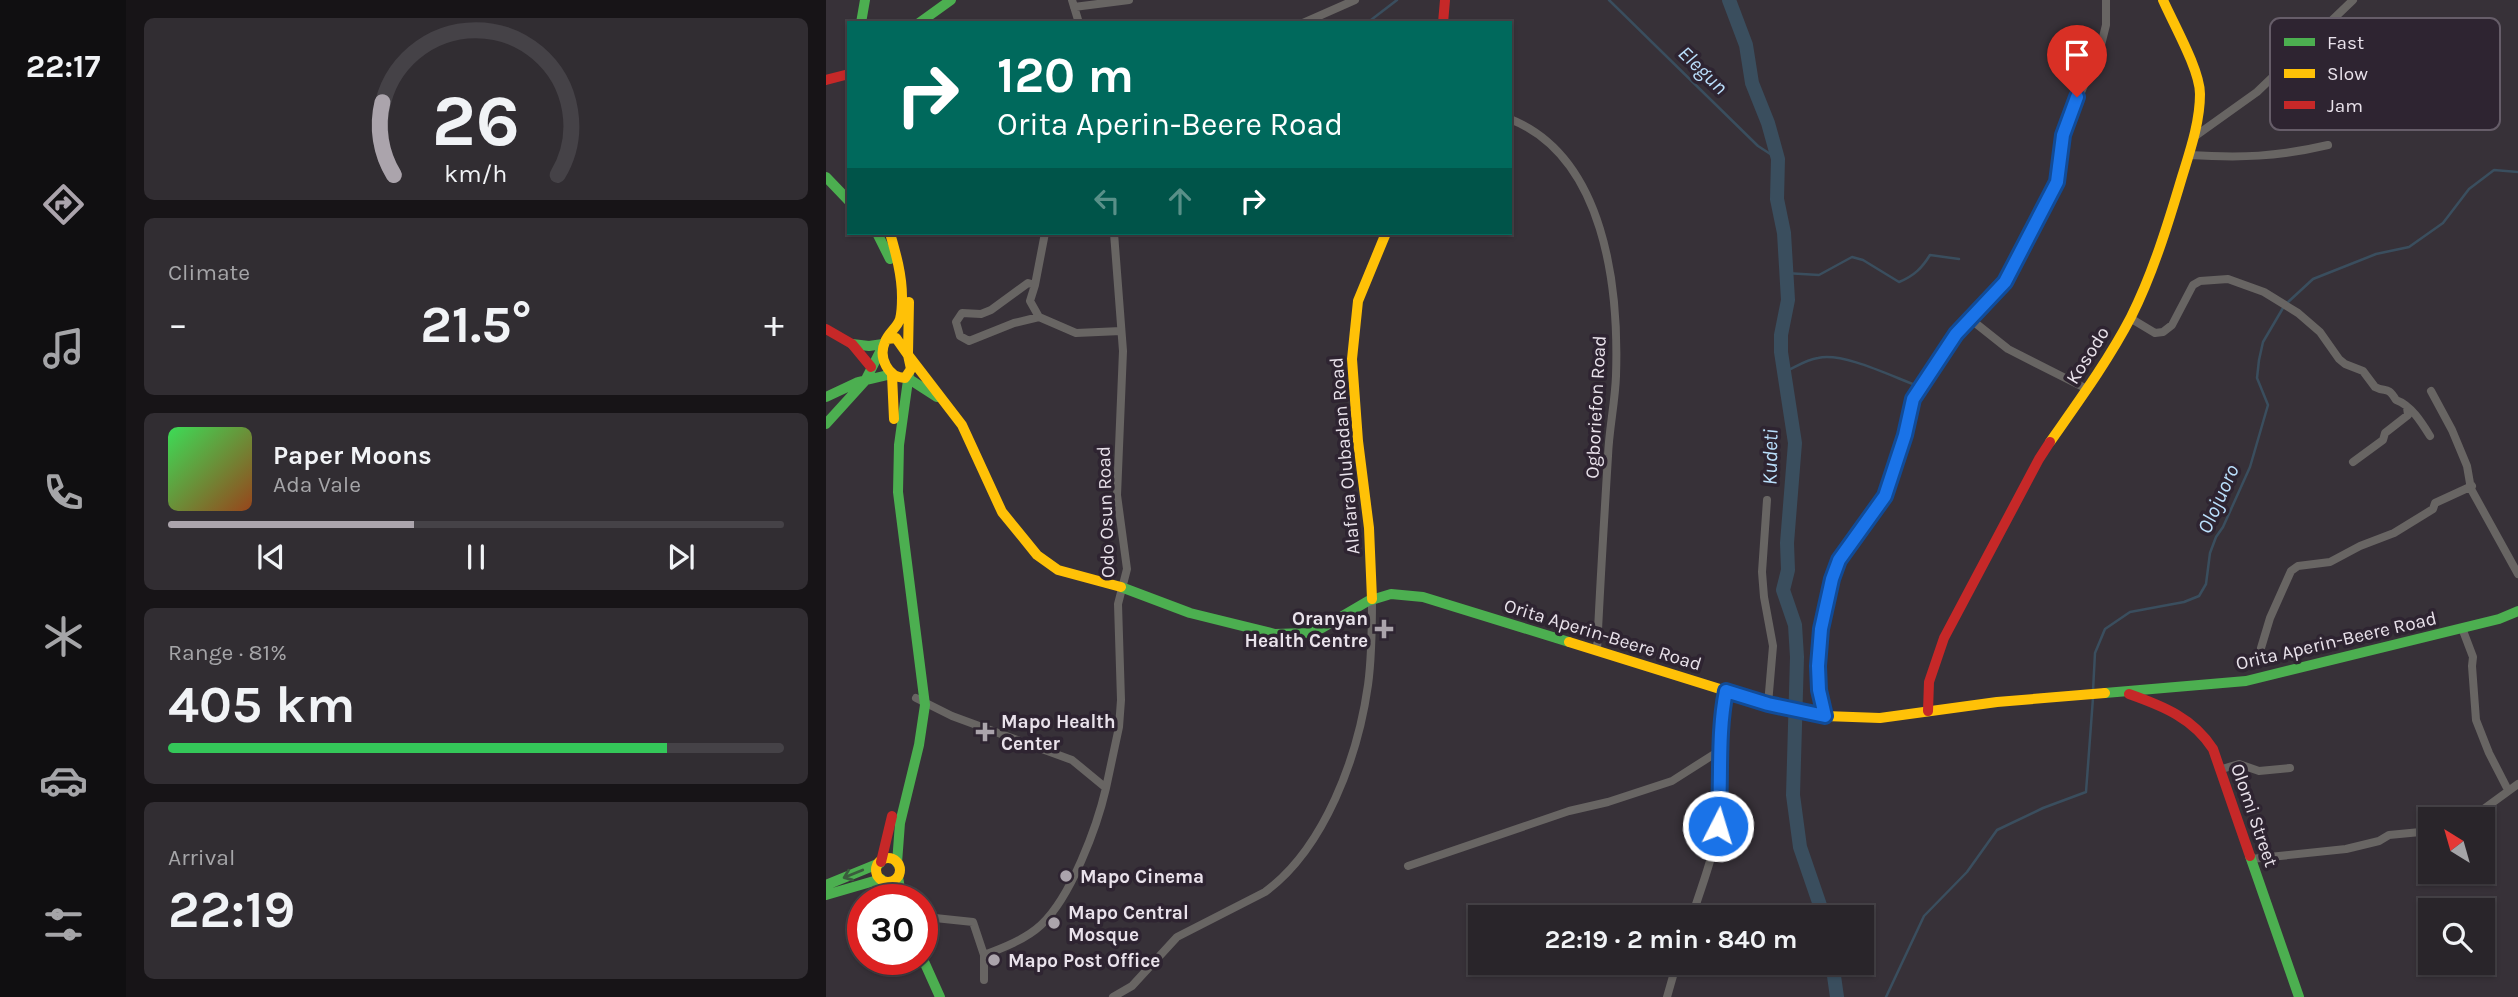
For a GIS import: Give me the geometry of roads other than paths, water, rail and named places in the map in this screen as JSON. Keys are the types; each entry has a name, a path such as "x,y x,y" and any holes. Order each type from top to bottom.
{"main road":[{"path":"861,21 865,0"},
{"path":"870,21 874,0"},
{"path":"922,21 951,0"},
{"path":"1443,21 1445,0"},
{"name":"Kosodo","path":"1928,711 1929,682 1944,638 2034,469 2087,390 2130,318 2156,259 2194,137 2200,93 2196,75 2163,0"},
{"path":"826,80 847,75"},
{"path":"826,177 847,199"},
{"path":"878,235 903,286"},
{"path":"890,235 910,315 908,354 911,365 898,467 899,531"},
{"path":"826,424 866,381 884,343 898,323 903,286 899,235"},
{"name":"Alafara Olubadan Road","path":"1372,599 1369,528 1358,441 1352,359 1358,301 1385,235"},
{"path":"826,329 852,344 871,367"},
{"name":"Orita Aperin-Beere Road","path":"884,343 897,338 901,340 908,354 962,425 1002,512 1037,555 1058,570 1123,588 1190,613 1275,634 1298,634 1322,628 1372,599 1391,594 1423,597 1768,704 1825,716 1880,718 1997,702 2246,681 2462,628 2518,611"},
{"path":"852,344 869,346 884,343"},
{"path":"884,343 883,354 892,374 895,404 891,486 920,700 921,737 897,830 899,884"},
{"path":"826,397 892,374 896,377 908,376"},
{"name":"Orita Aperin-Beere Road","path":"908,376 946,403"},
{"name":"Olomi Street","path":"2123,692 2155,702 2193,724 2206,736 2222,769 2235,817 2299,997"},
{"path":"884,884 877,873 920,700"},
{"path":"826,885 888,859 898,863"},
{"path":"826,895 882,880 891,882 898,877"},
{"path":"922,975 931,997"},
{"path":"930,975 940,997"}],"street":[{"path":"1078,21 1073,4 1129,0"},
{"path":"1308,21 1355,0"},
{"path":"1825,716 1819,690 1821,629 1839,560 1885,496 1905,435 1913,399 1945,348 1969,318 2005,282 2057,182 2063,135 2101,45 2106,25 2106,0"},
{"path":"2335,18 2353,0"},
{"path":"2194,137 2270,81"},
{"name":"Ogboriefon Road","path":"1512,120 1542,135 1579,179 1609,262 1613,289 1616,377 1608,447 1597,651"},
{"path":"2189,155 2252,158 2284,155 2328,145"},
{"path":"1039,317 1030,301 1045,235"},
{"name":"Odo Osun Road","path":"984,955 1028,934 1041,925 1058,905 1090,838 1101,807 1119,717 1118,604 1123,588 1126,556 1117,495 1122,331 1114,235"},
{"path":"2130,318 2155,333 2163,332 2172,324 2193,285 2200,281 2228,279 2264,292 2298,313 2320,332 2345,364 2363,371 2375,387 2388,389 2396,400 2420,420 2430,436"},
{"path":"1035,285 1028,283 991,310 981,314 962,313 956,322 960,336 969,341 1014,323 1039,317 1076,333 1122,331"},
{"path":"1969,318 2008,349 2087,390"},
{"path":"2431,391 2467,466 2471,489 2518,574"},
{"path":"2353,462 2404,420 2408,415 2407,407"},
{"path":"2261,648 2270,618 2291,571 2298,566 2330,562 2360,546 2394,533 2434,509 2435,503 2472,486"},
{"path":"1767,500 1762,572 1773,646 1768,704"},
{"path":"1113,997 1132,986 1177,937 1265,892 1289,873 1306,850 1341,784 1362,714 1371,660 1372,599"},
{"path":"2462,628 2473,657 2476,720 2508,790"},
{"path":"1696,905 1709,868 1716,836 1721,795 1719,751 1726,691"},
{"path":"920,700 964,721 1072,760 1106,788"},
{"path":"1408,866 1569,811 1608,802 1672,781 1719,751"},
{"path":"2222,769 2239,764 2259,771 2290,768"},
{"path":"2488,807 2518,784"},
{"path":"2251,859 2346,849 2379,841 2389,835 2418,832"},
{"path":"938,918 973,922 984,955 984,980"},
{"path":"1667,997 1673,975"}],"waterway":[{"name":"Elegun","path":"1370,21 1397,0"},
{"name":"Elegun","path":"1609,0 1758,146 1778,159"},
{"name":"Kudeti","path":"1729,0 1746,45 1752,83 1768,123 1778,159 1777,199 1784,233 1788,300 1781,335 1781,352 1795,443 1787,543 1788,570 1783,590 1795,625 1797,657 1793,795 1800,847 1820,905"},
{"name":"Olojuoro","path":"2287,303 2313,279 2376,254 2409,247 2443,223 2469,189 2494,170 2518,172"},
{"path":"1785,273 1819,275 1852,257 1863,260 1899,282 1917,271 1930,255 1959,259"},
{"name":"Olojuoro","path":"2093,691 2095,653 2105,629 2130,612 2184,602 2199,596 2206,584 2210,553 2250,467 2268,405 2257,378 2259,360 2263,342 2283,308"},
{"path":"1784,372 1809,360 1829,357 1854,362 1918,386"},
{"name":"Olojuoro","path":"1886,997 1924,916 1967,872 1997,830 2043,808 2086,792 2093,698"},
{"name":"Kudeti","path":"1834,975 1837,997"}],"place":[{"name":"Oranyan Health Centre","path":"1384,629"},
{"name":"Mapo Health Center","path":"985,732"},
{"name":"Mapo Cinema","path":"1066,876"},
{"name":"Mapo Central Mosque","path":"1054,923"},
{"name":"Mapo Post Office","path":"994,960"}]}
